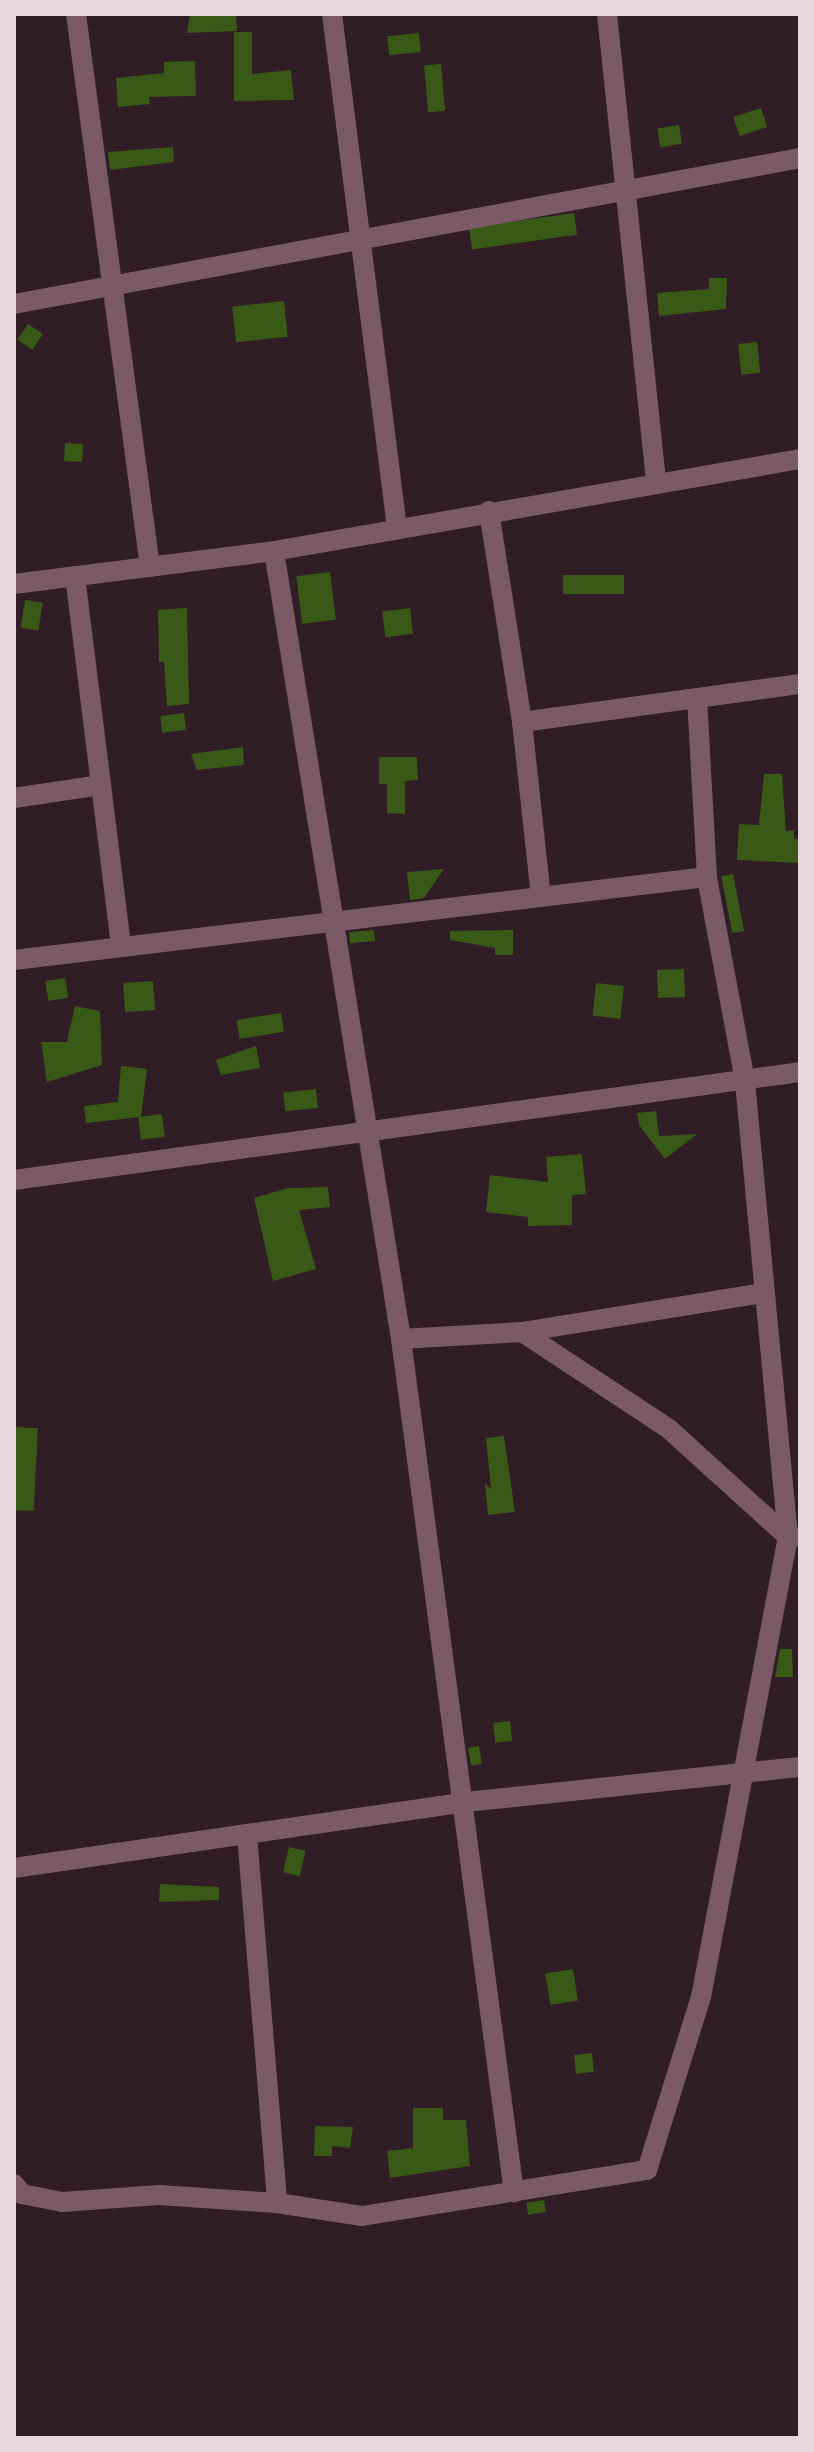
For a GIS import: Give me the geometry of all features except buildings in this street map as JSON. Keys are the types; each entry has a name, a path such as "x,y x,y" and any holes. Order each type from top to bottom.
{"street":[{"path":"76,14 110,287 150,567"},
{"path":"332,14 358,239 397,528"},
{"path":"607,14 656,481"},
{"path":"14,304 800,158"},
{"path":"14,584 274,551 656,481 800,459"},
{"path":"489,511 522,722 541,896"},
{"path":"274,551 401,1339 466,1802 514,2193"},
{"path":"75,576 121,946"},
{"path":"522,722 800,684"},
{"path":"14,2184 22,2194 62,2202 159,2195 277,2203 362,2216 647,2170 701,1997 794,1537 764,1293 745,1081 707,877 697,699"},
{"path":"14,798 101,785"},
{"path":"14,960 333,919 707,877"},
{"path":"14,1180 800,1072"},
{"path":"401,1339 522,1332 764,1293"},
{"path":"522,1332 669,1429 794,1537"},
{"path":"14,1868 466,1802 800,1767"},
{"path":"247,1835 277,2203"}]}
